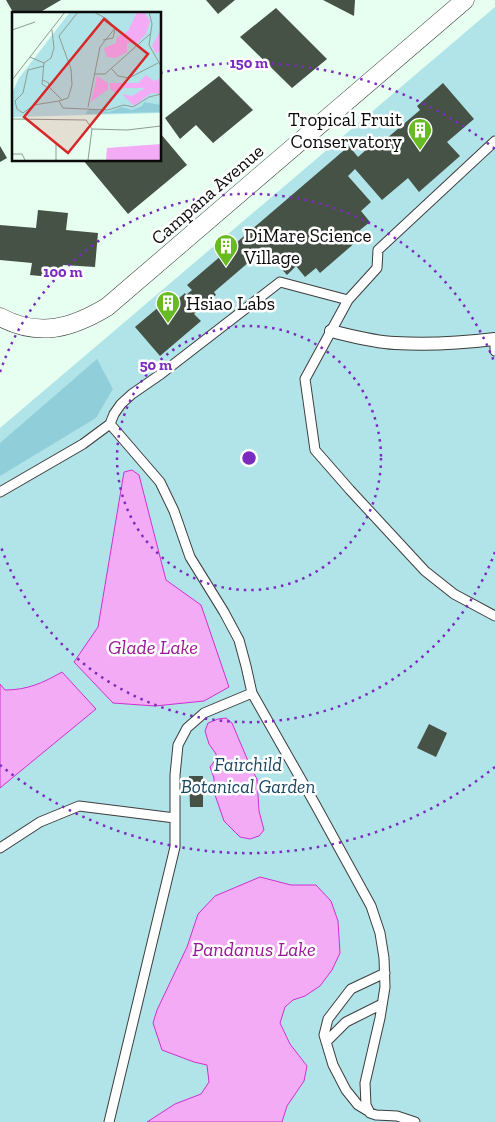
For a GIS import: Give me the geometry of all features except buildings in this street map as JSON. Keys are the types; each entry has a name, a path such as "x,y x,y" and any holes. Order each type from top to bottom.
{"street":[{"name":"Campana Avenue","path":"0,317 34,328 59,328 82,320 107,307 465,0"},
{"path":"331,331 394,343 447,343 495,339"}],"lane":[{"path":"495,141 378,250 377,268 348,300 305,379 315,450 426,571 454,594 495,616"},
{"path":"0,492 82,444 110,424 121,404 132,394 161,374 280,282 348,300"},
{"path":"495,339 495,351"},
{"path":"110,424 160,482 174,511 190,557 239,640 252,693 316,804 371,906 380,933 385,973 382,1004 365,1083 366,1105 370,1113"},
{"path":"109,1122 175,847 176,754 184,732 204,713 252,693"},
{"path":"0,848 40,822 79,806 175,818"},
{"path":"385,973 351,989 328,1019 324,1036 333,1065 346,1090 358,1105 376,1115 397,1116 415,1122"},
{"path":"326,1042 346,1022 382,1004"}],"green space":[{"name":"Fairchild Botanical Garden","path":"495,7 495,1122 0,1122 0,428"}],"shaded area":[{"path":"97,359 113,389 96,418 0,476 0,443"}],"water":[{"name":"Glade Lake","path":"132,470 139,475 166,580 201,605 229,687 204,701 155,706 113,703 74,662 98,627 124,472"},
{"path":"62,672 96,709 0,788 0,684 5,690 21,689 41,683"},
{"path":"226,718 232,723 257,779 259,811 264,830 259,836 250,839 240,837 224,821 214,792 214,778 210,767 216,759 216,754 209,744 205,731 208,723"},
{"name":"Pandanus Lake","path":"260,877 291,885 316,885 331,901 338,921 340,953 332,970 320,986 305,996 293,1000 285,1007 280,1023 290,1044 307,1066 304,1081 287,1106 282,1122 147,1122 175,1104 201,1094 209,1082 207,1065 162,1050 153,1023 157,1010 187,947 198,914 215,896"}],"place":[{"name":"Tropical Fruit Conservatory","path":"420,151"},
{"name":"DiMare Science Village","path":"226,267"},
{"name":"Hsiao Labs","path":"168,324"}]}
